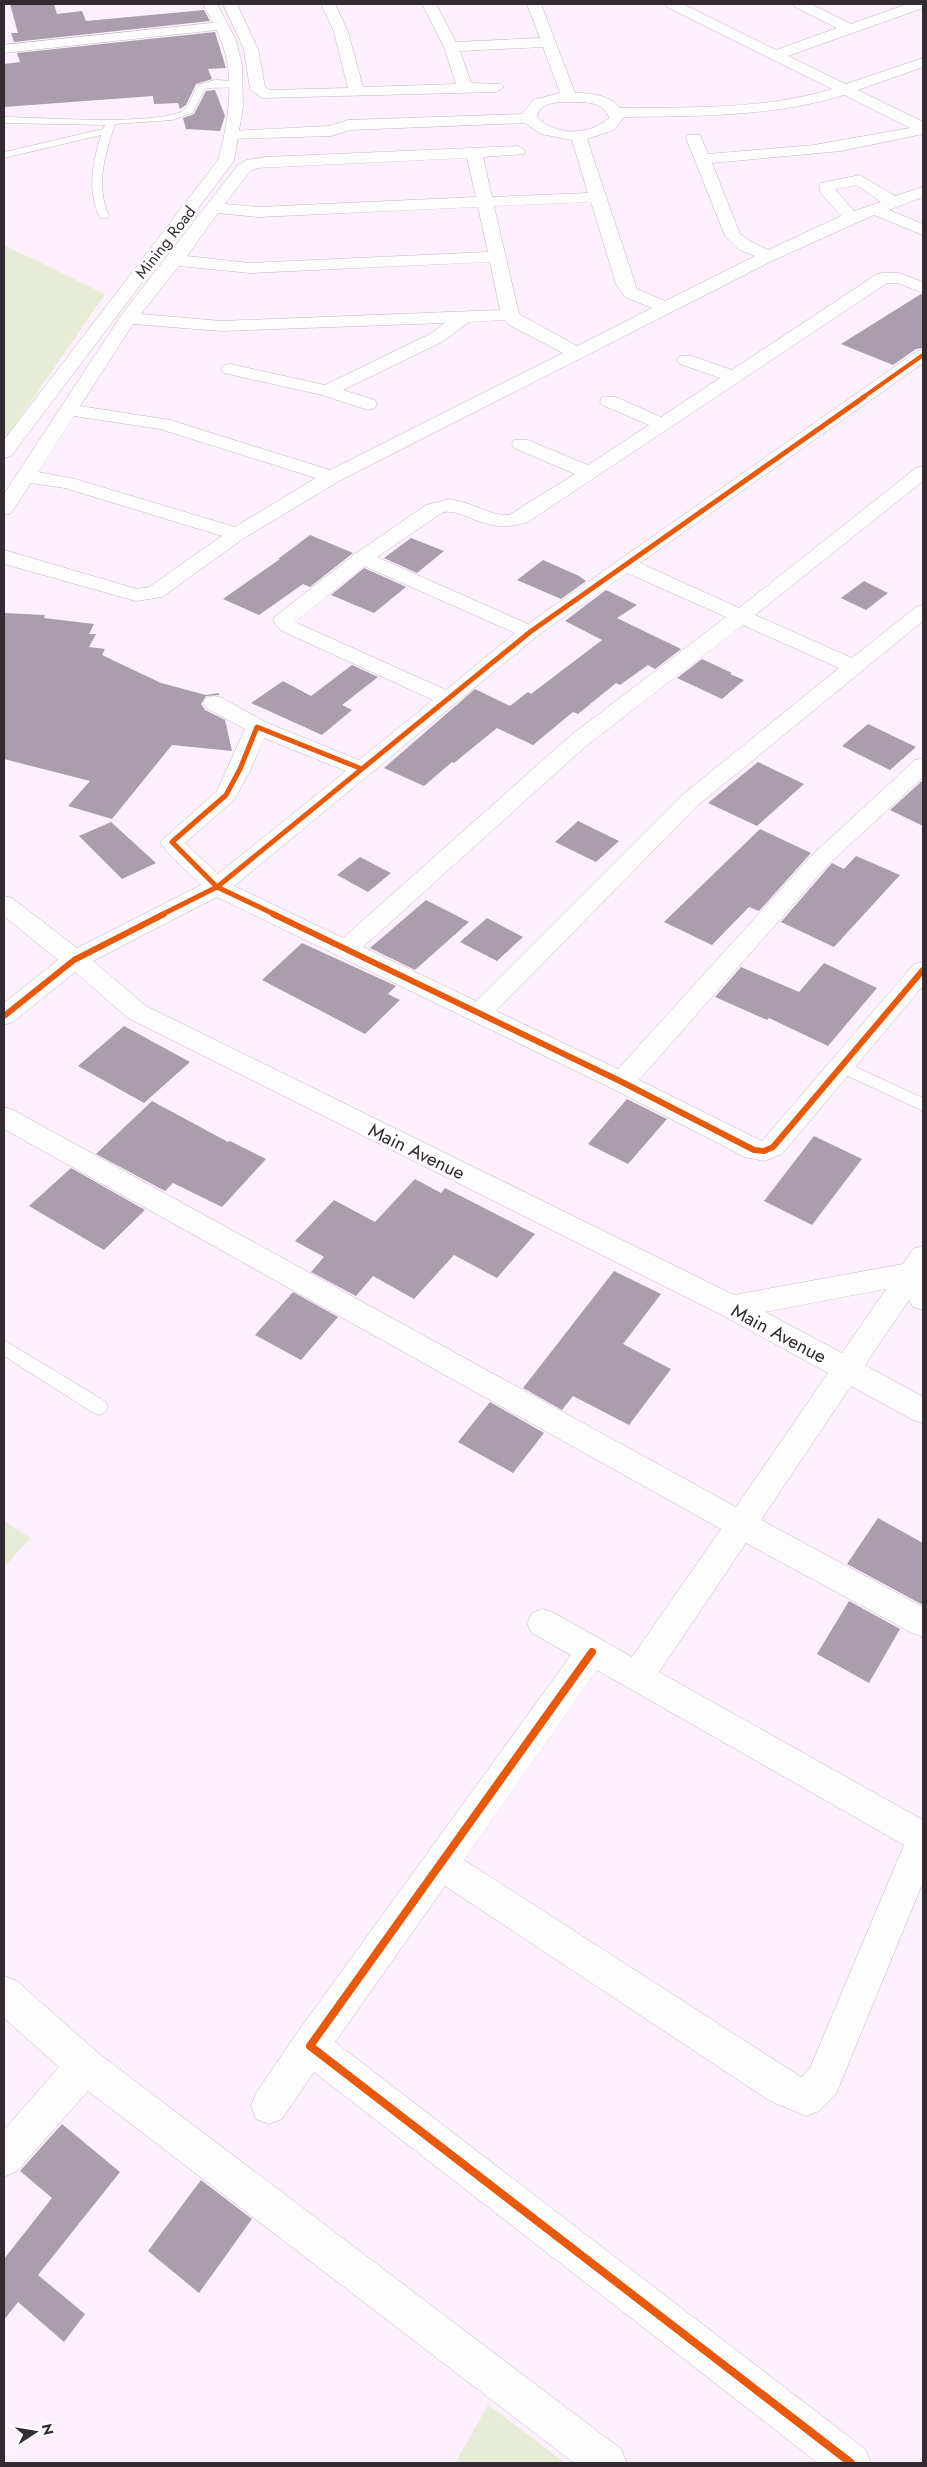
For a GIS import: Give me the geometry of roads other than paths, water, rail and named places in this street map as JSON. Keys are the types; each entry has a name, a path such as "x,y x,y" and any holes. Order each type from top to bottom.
{"street":[{"name":"Mining Road","path":"4,452 218,174 226,160 232,129 235,84 232,52 210,4"},
{"path":"230,4 248,40 258,89 267,95 496,87"},
{"path":"328,4 341,32 356,91"},
{"path":"429,4 451,47 465,88"},
{"path":"534,4 569,97"},
{"path":"672,4 923,128"},
{"path":"800,4 850,29"},
{"path":"776,55 920,4"},
{"path":"4,49 221,26"},
{"path":"451,47 548,42"},
{"path":"616,113 745,108 802,102 845,90 923,62"},
{"path":"569,97 605,103 616,113 617,119 604,130 578,135 546,130 532,123 528,118 529,111 534,106 549,100 569,97"},
{"path":"232,129 280,127 331,131 348,125 528,118"},
{"path":"703,159 837,149 878,141 923,128"},
{"path":"578,135 625,284 631,293 664,307"},
{"path":"694,138 733,236 744,245 768,256"},
{"path":"4,509 128,318 175,260 244,168 253,164 518,151"},
{"path":"474,153 510,315 515,321 578,354"},
{"path":"851,218 826,189 827,186 860,180 894,203"},
{"path":"4,556 127,592 146,595 155,593 237,534 332,477 578,354 664,307 768,256 851,218 923,192"},
{"path":"215,208 258,212 597,197"},
{"path":"876,210 923,230"},
{"path":"175,260 250,268 496,257"},
{"path":"446,698 284,624 283,620 362,558 437,506 454,506 500,523 511,522 590,473 884,278 899,278 923,288"},
{"path":"233,355 464,317 510,315"},
{"path":"327,391 436,338 450,330 464,317"},
{"path":"128,318 221,326 233,355 327,391 368,404"},
{"path":"4,1016 74,960 217,887 446,698 530,632 923,355"},
{"path":"686,360 734,377"},
{"path":"609,400 663,424"},
{"path":"70,410 163,424 332,477"},
{"path":"521,444 590,473"},
{"path":"344,950 578,741 740,617 923,472"},
{"path":"26,476 68,483 237,534"},
{"path":"362,558 530,632"},
{"path":"627,565 854,667"},
{"path":"478,1014 689,801 923,611"},
{"path":"214,703 257,727 362,769"},
{"path":"257,727 240,769 226,795 172,842 174,847 217,887 344,950 622,1082 754,1150 764,1151 773,1148 923,970"},
{"path":"622,1082 820,860 923,765"},
{"name":"Main Avenue","path":"4,904 112,989 138,1012 732,1307 923,1412"},
{"path":"4,1117 741,1525 923,1623"},
{"path":"732,1307 917,1265 923,1299"},
{"name":"Main Avenue","path":"637,1677 848,1370 917,1265"},
{"path":"439,1863 774,2083 806,2098 823,2081 923,1840 543,1623"},
{"path":"269,2106 439,1863 592,1652"},
{"path":"4,1994 85,2066 608,2463"},
{"path":"310,2046 851,2463"},
{"path":"4,2158 85,2066"}],"lane":[{"path":"4,120 111,121 174,117 186,113 193,106 201,87 215,83 235,84"},
{"path":"104,216 97,205 96,179 111,121"},
{"path":"4,155 108,131"},
{"path":"843,1067 923,1105"},
{"path":"4,1346 99,1407"}]}
